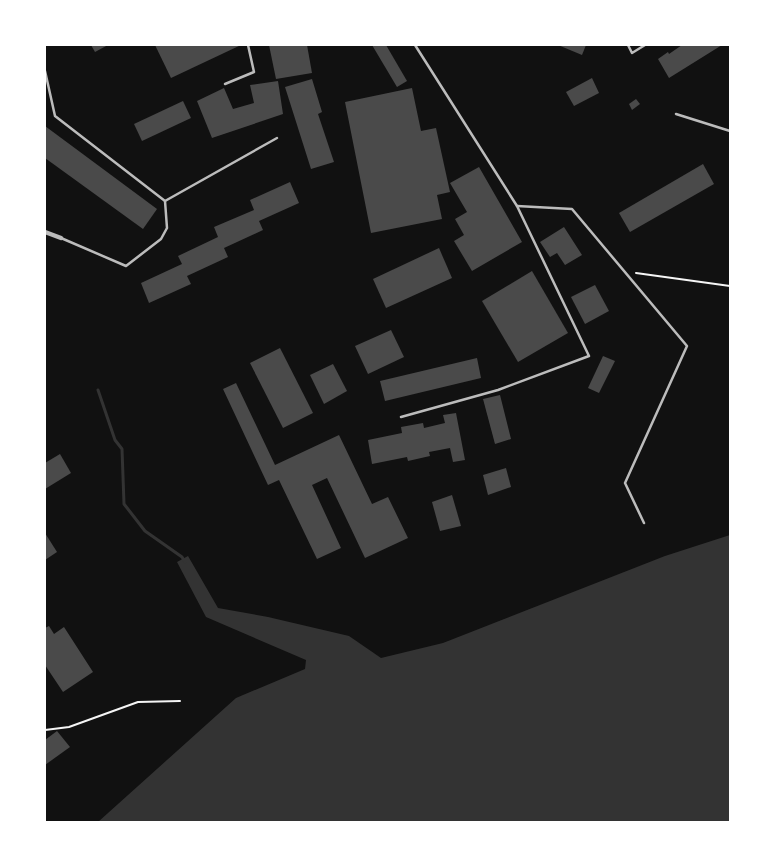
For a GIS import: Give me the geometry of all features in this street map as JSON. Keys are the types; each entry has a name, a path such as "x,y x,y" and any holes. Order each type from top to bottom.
{"street":[{"path":"45,232 62,238"}],"lane":[{"path":"225,84 254,72 248,45"},
{"path":"401,417 498,390 589,356 517,206 416,45"},
{"path":"628,45 632,53 645,45"},
{"path":"45,71 55,116 165,201 167,228 161,239 126,266 62,238"},
{"path":"676,114 730,131"},
{"path":"165,201 277,138"},
{"path":"517,206 572,209 687,346 625,483 644,522"}],"path":[{"path":"625,272 730,286"},
{"path":"45,730 69,727 138,702 180,701"}],"shaded area":[{"path":"730,535 730,822 98,822 236,698 305,669 306,660 206,617 177,562 188,556 218,608 268,617 349,636 381,658 443,643 665,556"}],"building":[{"path":"91,45 108,45 95,52"},
{"path":"155,45 241,45 171,78"},
{"path":"269,45 307,45 312,73 276,79"},
{"path":"372,45 386,45 407,81 397,87"},
{"path":"558,45 586,45 582,55"},
{"path":"682,45 722,45 669,78 658,59"},
{"path":"592,78 599,93 574,106 566,92"},
{"path":"312,79 322,112 318,114 334,162 311,169 285,87"},
{"path":"278,81 283,114 212,138 197,101 224,88 233,109 254,103 250,85"},
{"path":"412,88 421,131 436,128 450,192 437,195 442,219 371,233 345,102"},
{"path":"636,99 640,104 632,110 629,104"},
{"path":"183,101 191,118 142,141 134,124"},
{"path":"45,126 157,209 143,229 45,158"},
{"path":"703,164 714,184 630,232 619,213"},
{"path":"479,167 522,242 472,271 454,241 464,235 455,219 467,212 450,183"},
{"path":"290,182 299,203 259,221 263,230 224,248 228,257 187,276 191,284 149,303 141,283 182,264 178,256 218,237 214,227 254,210 250,200"},
{"path":"564,227 582,255 565,265 557,253 550,257 540,242"},
{"path":"439,248 452,278 386,308 373,279"},
{"path":"532,271 568,333 518,362 482,301"},
{"path":"595,285 609,311 585,324 571,297"},
{"path":"391,330 404,357 368,374 355,346"},
{"path":"280,348 313,413 283,428 250,363"},
{"path":"603,356 615,361 599,393 588,388"},
{"path":"477,358 481,378 385,401 380,381"},
{"path":"333,364 347,391 324,404 310,375"},
{"path":"236,383 275,465 339,435 372,504 388,497 408,538 365,558 327,478 312,485 341,548 317,559 279,480 268,485 223,389"},
{"path":"500,395 511,439 495,444 483,399"},
{"path":"456,413 465,460 453,462 450,448 429,452 430,456 408,461 407,457 372,464 368,440 402,433 401,427 423,423 424,428 445,423 443,415"},
{"path":"60,454 71,473 45,489 45,463"},
{"path":"506,468 511,487 488,495 483,475"},
{"path":"452,495 461,526 440,531 432,502"},
{"path":"45,533 57,552 45,560"},
{"path":"49,626 54,634 64,627 93,672 63,692 45,665 45,628"},
{"path":"57,731 70,747 45,765 45,740"}],"waterway":[{"path":"98,390 115,440 122,449 124,504 145,531 182,557 185,562"}]}
